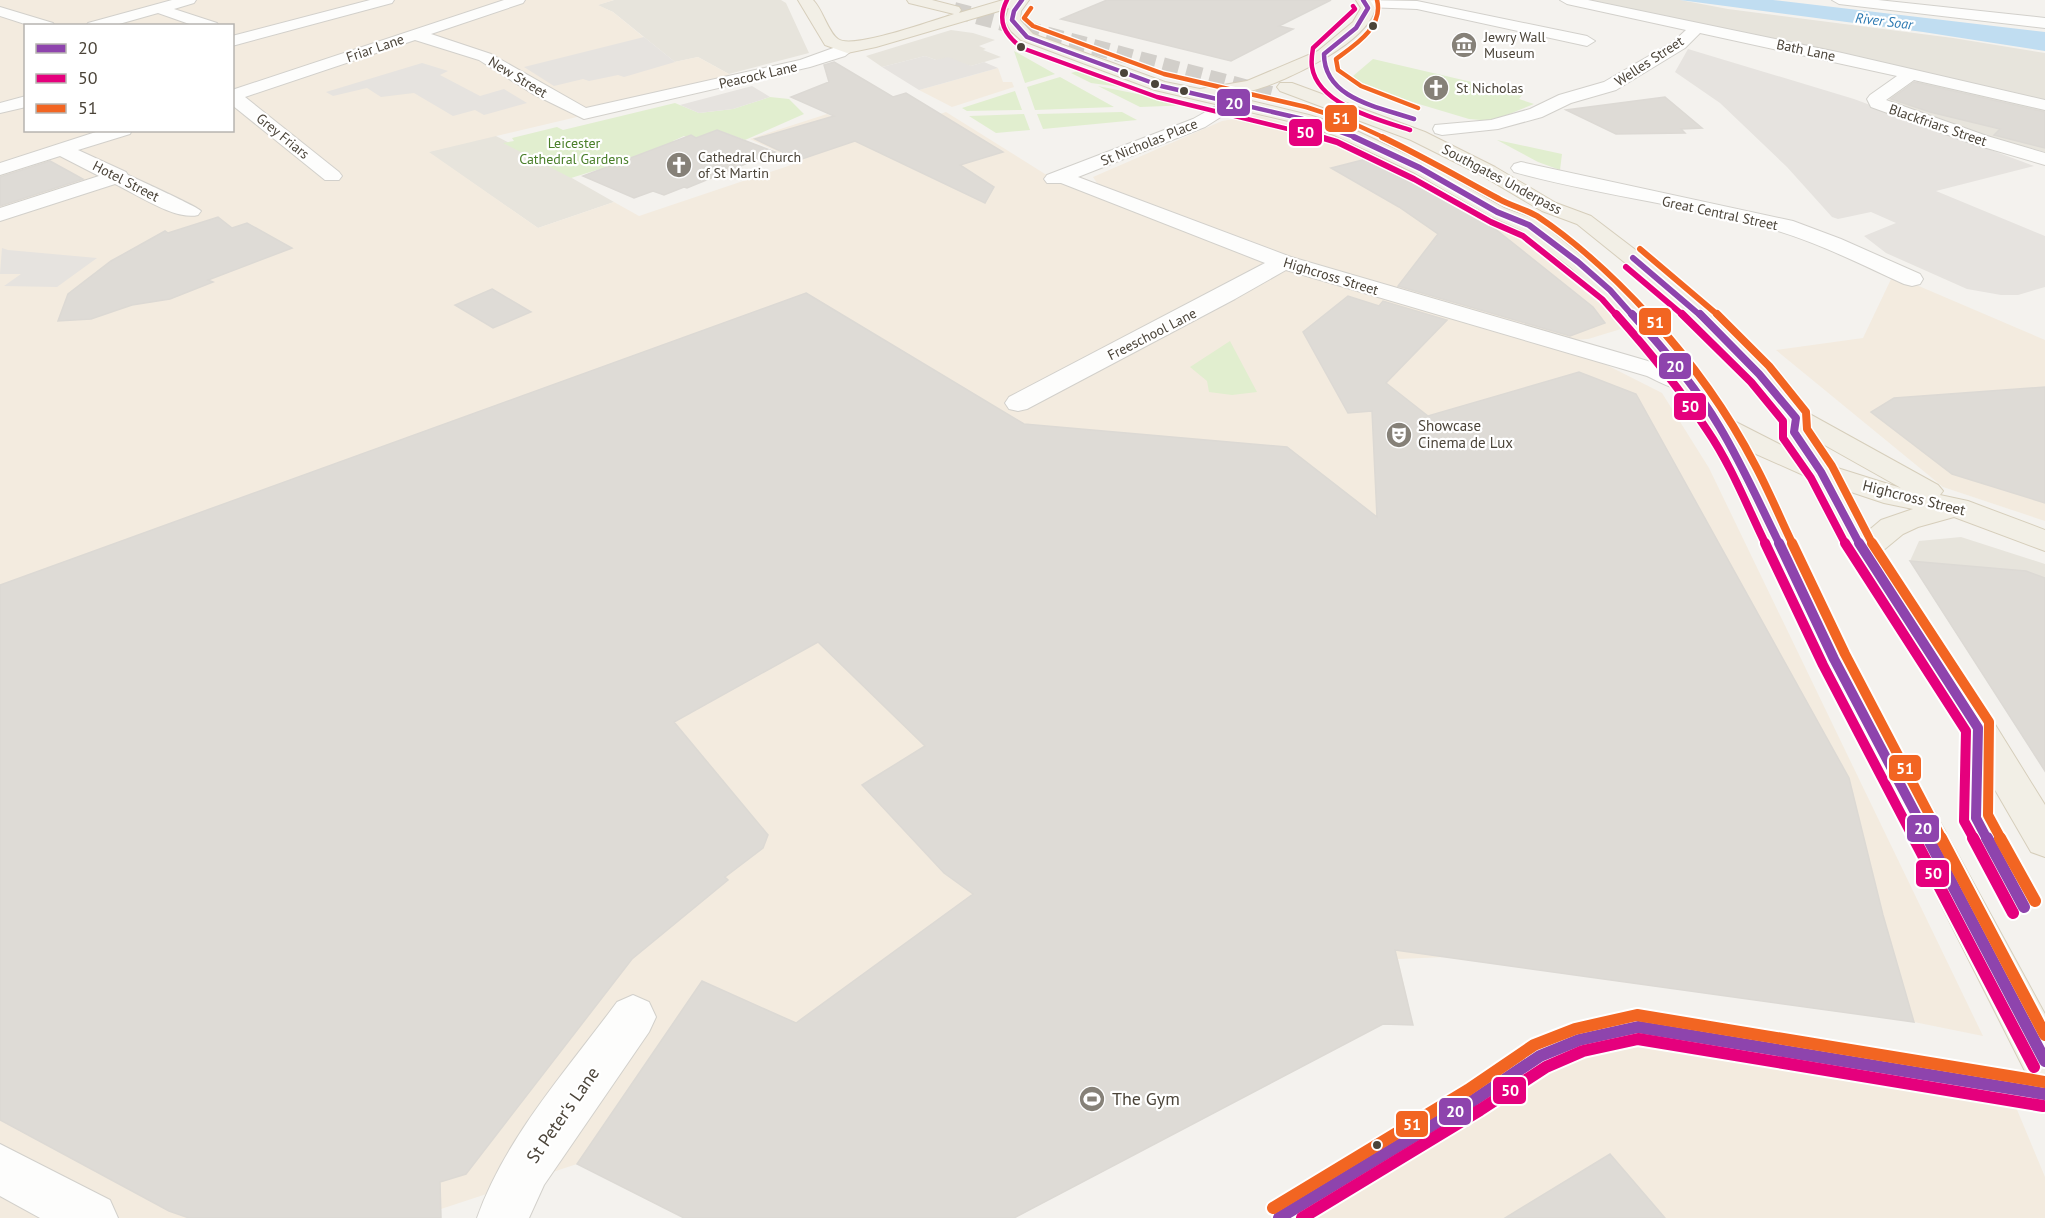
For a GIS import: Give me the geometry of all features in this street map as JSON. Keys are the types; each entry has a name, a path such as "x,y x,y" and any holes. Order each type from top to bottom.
{"main road":[{"path":"805,0 819,19 831,42 847,48"},
{"path":"914,0 971,5"},
{"path":"928,27 1020,0"},
{"path":"1020,0 1011,18 1014,25 1027,37"},
{"path":"1200,94 1251,86 1324,54 1364,19 1367,13 1364,1"},
{"path":"928,27 958,25 1027,37 1151,82 1303,119 1341,131 1420,168 1497,212 1529,225 1578,262 1610,290 1646,328 1718,424 1747,476 1834,658 2045,1061"},
{"name":"Peacock Lane","path":"847,48 870,44 928,27"},
{"path":"1324,54 1326,73 1334,84 1344,90 1442,129 1521,168 1584,214 1667,285 1714,328 1778,394 1796,418 1957,508"},
{"path":"1232,102 1247,92 1251,86"},
{"name":"Southgates Underpass","path":"1529,225 1519,209 1429,156 1279,90 1418,136 1488,171 1550,207 1584,214"},
{"path":"1796,418 1794,432 1821,472 1863,551 1978,728 2045,840"},
{"name":"Highcross Street","path":"1718,424 1768,450 1821,472 1894,496 1957,508 2045,541"},
{"path":"1863,551 1892,526 1957,508"}],"street":[{"path":"100,24 189,0"},
{"path":"240,39 387,0"},
{"name":"Friar Lane","path":"234,96 518,0"},
{"name":"Bath Lane","path":"1567,0 2045,105"},
{"path":"1839,0 2012,14 2045,23"},
{"path":"1364,1 1417,5 1587,41"},
{"path":"157,8 206,24"},
{"path":"0,11 42,24"},
{"path":"339,13 373,22"},
{"name":"New Street","path":"396,27 485,57 584,114"},
{"name":"Welles Street","path":"1442,129 1492,125 1536,113 1565,99 1610,86 1679,45 1696,28"},
{"name":"Peacock Lane","path":"584,114 804,64 839,53 847,48"},
{"name":"Blackfriars Street","path":"1911,74 1876,99 1876,103 1980,140 2045,159"},
{"name":"Grey Friars","path":"234,97 332,177"},
{"path":"0,108 24,102"},
{"name":"St Nicholas Place","path":"1058,178 1199,123 1232,102"},
{"path":"0,169 117,132"},
{"name":"Hotel Street","path":"62,150 119,176 175,206 191,211"},
{"name":"Great Central Street","path":"1521,168 1569,182 1787,227 1912,279"},
{"path":"0,215 119,176"},
{"name":"Highcross Street","path":"1058,178 1283,262 1656,370 1686,383"},
{"path":"1584,214 1587,200 1596,196 1656,199"},
{"name":"Freeschool Lane","path":"1018,403 1227,294 1283,262"},
{"path":"1607,357 1627,353 1640,346 1646,328"},
{"name":"St Peter's Lane","path":"503,1218 510,1197 526,1167 633,1017"},
{"path":"0,1169 92,1218"}],"shaded area":[{"path":"0,0 614,0 598,5 613,12 674,62 698,57 738,79 429,152 538,228 614,202 639,216 800,162 750,139 827,114 875,136 946,112 1045,174 1062,176 1078,189 1575,349 1662,393 1709,468 1983,1036 1914,1022 1446,957 1398,959 1413,1025 1383,1024 1014,1218 684,1218 577,1164 441,1209 434,1218 0,1218"},
{"path":"614,0 781,0 786,3 809,53 729,74 698,57 675,62 613,12 597,5"},
{"path":"1587,0 1680,0 1728,9 1953,38 2045,53 2045,100"},
{"path":"951,30 973,33 995,40 979,46 1001,57 971,66 925,56 882,67 866,56"},
{"path":"644,37 675,62 624,77 618,75 589,81 583,79 554,86 524,67"},
{"path":"1688,49 1854,99 2034,166 1936,191 2045,236 2045,287 2018,295 2001,295 1967,289 1886,253 1864,236 1896,223 1871,212 1838,219 1832,217 1787,167 1720,103 1675,72"},
{"path":"925,56 936,60 948,57 971,66 984,62 998,68 919,90 882,67"},
{"path":"422,63 448,71 440,75 480,96 504,89 527,103 484,115 475,110 453,116 414,93 381,97 367,88 333,96 326,92"},
{"path":"998,68 1003,82 1012,82 1014,87 952,107 919,90"},
{"path":"1922,78 2045,108 2045,152 1989,137 1890,102 1889,98"},
{"path":"752,86 770,97 733,109 699,113 680,105"},
{"path":"1257,115 1344,140 1434,184 1492,219 1538,254 1604,307 1621,329 1588,339 1561,341 1284,259 1164,214 1097,183 1093,177 1222,121"},
{"path":"494,135 614,202 538,228 428,152"},
{"path":"2,248 97,258 57,287 4,286 21,274 0,274"},
{"path":"1893,275 2045,340 2045,521 1943,487 1776,350 1863,338"},
{"path":"1961,537 2045,564 2045,771 1910,561 1919,541"},
{"path":"1638,1027 2008,1088 2045,1177 2045,1218 1279,1218 1579,1040"}],"green space":[{"path":"1014,51 1055,74 1025,83"},
{"path":"1373,59 1523,94 1519,99 1534,104 1492,121 1469,119 1362,87 1353,76"},
{"path":"1081,70 1135,89 1091,83 1071,73"},
{"path":"1060,77 1114,107 1035,110 1027,87"},
{"path":"1098,86 1192,105 1140,107"},
{"path":"1015,91 1022,110 967,111 962,108"},
{"name":"Leicester Cathedral Gardens","path":"770,97 789,99 804,114 745,140 717,130 693,140 684,136 673,141 681,144 571,178 503,143 514,141 512,138 557,127 563,130 675,103 699,113 733,109"},
{"path":"1122,112 1137,120 1043,129 1037,114"},
{"path":"1024,114 1030,130 996,133 969,116"},
{"path":"1497,140 1562,154 1560,170 1538,162"},
{"path":"1230,341 1257,392 1232,395 1209,392 1207,381 1190,367"}],"water":[{"name":"River Soar","path":"1680,0 1773,0 2045,32 2045,51 1923,32"}],"building":[{"path":"1107,0 1331,0 1279,26 1293,29 1231,61 1061,19"},
{"path":"834,62 893,97 906,93 1003,152 960,165 994,187 985,203 855,141 799,160 755,139 834,116 791,97 829,82 824,65"},
{"path":"1914,82 2045,112 2045,148 1994,135 2000,129 1930,112 1891,99"},
{"path":"1665,97 1702,128 1681,129 1685,133 1616,134 1566,110"},
{"name":"Cathedral Church of St Martin","path":"717,130 775,152 664,195 653,191 634,198 583,176 691,135 696,138"},
{"path":"1370,158 1425,185 1489,224 1593,307 1605,323 1570,336 1398,286 1438,234 1399,207 1331,168"},
{"path":"50,161 83,179 0,206 0,177"},
{"path":"218,217 232,228 247,223 292,248 208,280 213,282 170,299 132,305 91,319 58,321 68,294 111,261 165,231 168,233"},
{"path":"492,289 531,312 493,328 455,305"},
{"path":"806,293 1024,424 1287,447 1377,517 1372,411 1348,413 1303,332 1348,296 1379,306 1383,301 1447,320 1386,383 1428,416 1579,372 1636,394 1849,778 1883,915 1914,1022 1395,950 1413,1025 1383,1024 1014,1218 684,1218 577,1164 702,981 796,1023 973,894 944,873 862,785 925,746 818,642 674,722 768,835 763,848 725,877 728,880 632,959 466,1174 440,1182 441,1218 189,1218 169,1211 0,1120 0,585"},
{"path":"2045,387 2045,503 1952,474 1871,412 1894,398"},
{"path":"1910,561 2026,571 2045,578 2045,771"},
{"path":"1610,1154 1665,1218 1505,1218"}],"tunnel":[{"path":"954,10 1271,94"}],"transit line":[{"name":"50","path":"1007,0 1003,7 1001,21 1010,38 1022,48 1157,97 1337,142 1414,179 1491,222 1523,236 1602,299 1649,351 1708,431 1733,476 1823,665 2034,1067"},
{"name":"20","path":"1022,0 1014,11 1012,20 1027,37 1161,86 1303,119 1341,131 1420,168 1497,212 1529,225 1578,262 1610,290 1658,343 1718,424 1744,470 1834,659 2045,1061"},
{"name":"20","path":"1363,0 1368,8 1361,22 1350,34 1324,54 1327,75 1336,86 1356,99 1414,119"},
{"name":"51","path":"1377,0 1378,17 1373,26 1367,34 1336,59 1338,70 1361,86 1418,108"},
{"name":"50","path":"1353,6 1355,9 1313,48 1311,66 1317,81 1328,94 1343,104 1410,130"},
{"name":"51","path":"1031,8 1024,18 1033,26 1164,74 1306,107 1346,120 1426,158 1502,201 1535,215 1585,252 1619,282 1668,336 1728,418 1755,465 1845,654 2045,1035"},
{"name":"51","path":"1640,249 1728,324 1769,366 1806,412 1807,429 1832,466 1873,545 1989,722 1988,815 2035,901"},
{"name":"20","path":"1633,258 1719,333 1759,374 1796,418 1794,432 1821,472 1863,551 1978,728 1976,818 2024,907"},
{"name":"50","path":"1626,267 1711,341 1751,382 1783,421 1783,438 1811,478 1852,557 1966,731 1964,821 2013,913"},
{"name":"51","path":"1273,1208 1468,1090 1534,1045 1575,1029 1637,1015 2045,1082"},
{"name":"20","path":"1279,1218 1474,1100 1540,1056 1579,1040 1638,1027 2045,1094"},
{"name":"50","path":"1302,1218 1480,1110 1546,1067 1583,1051 1638,1039 2043,1106"}],"place":[{"name":"Jewry Wall Museum","path":"1464,45"},
{"name":"St Nicholas","path":"1436,88"},
{"name":"Cathedral Church of St Martin","path":"679,165"},
{"name":"Showcase Cinema de Lux","path":"1399,435"},
{"name":"The Gym","path":"1092,1099"}]}
